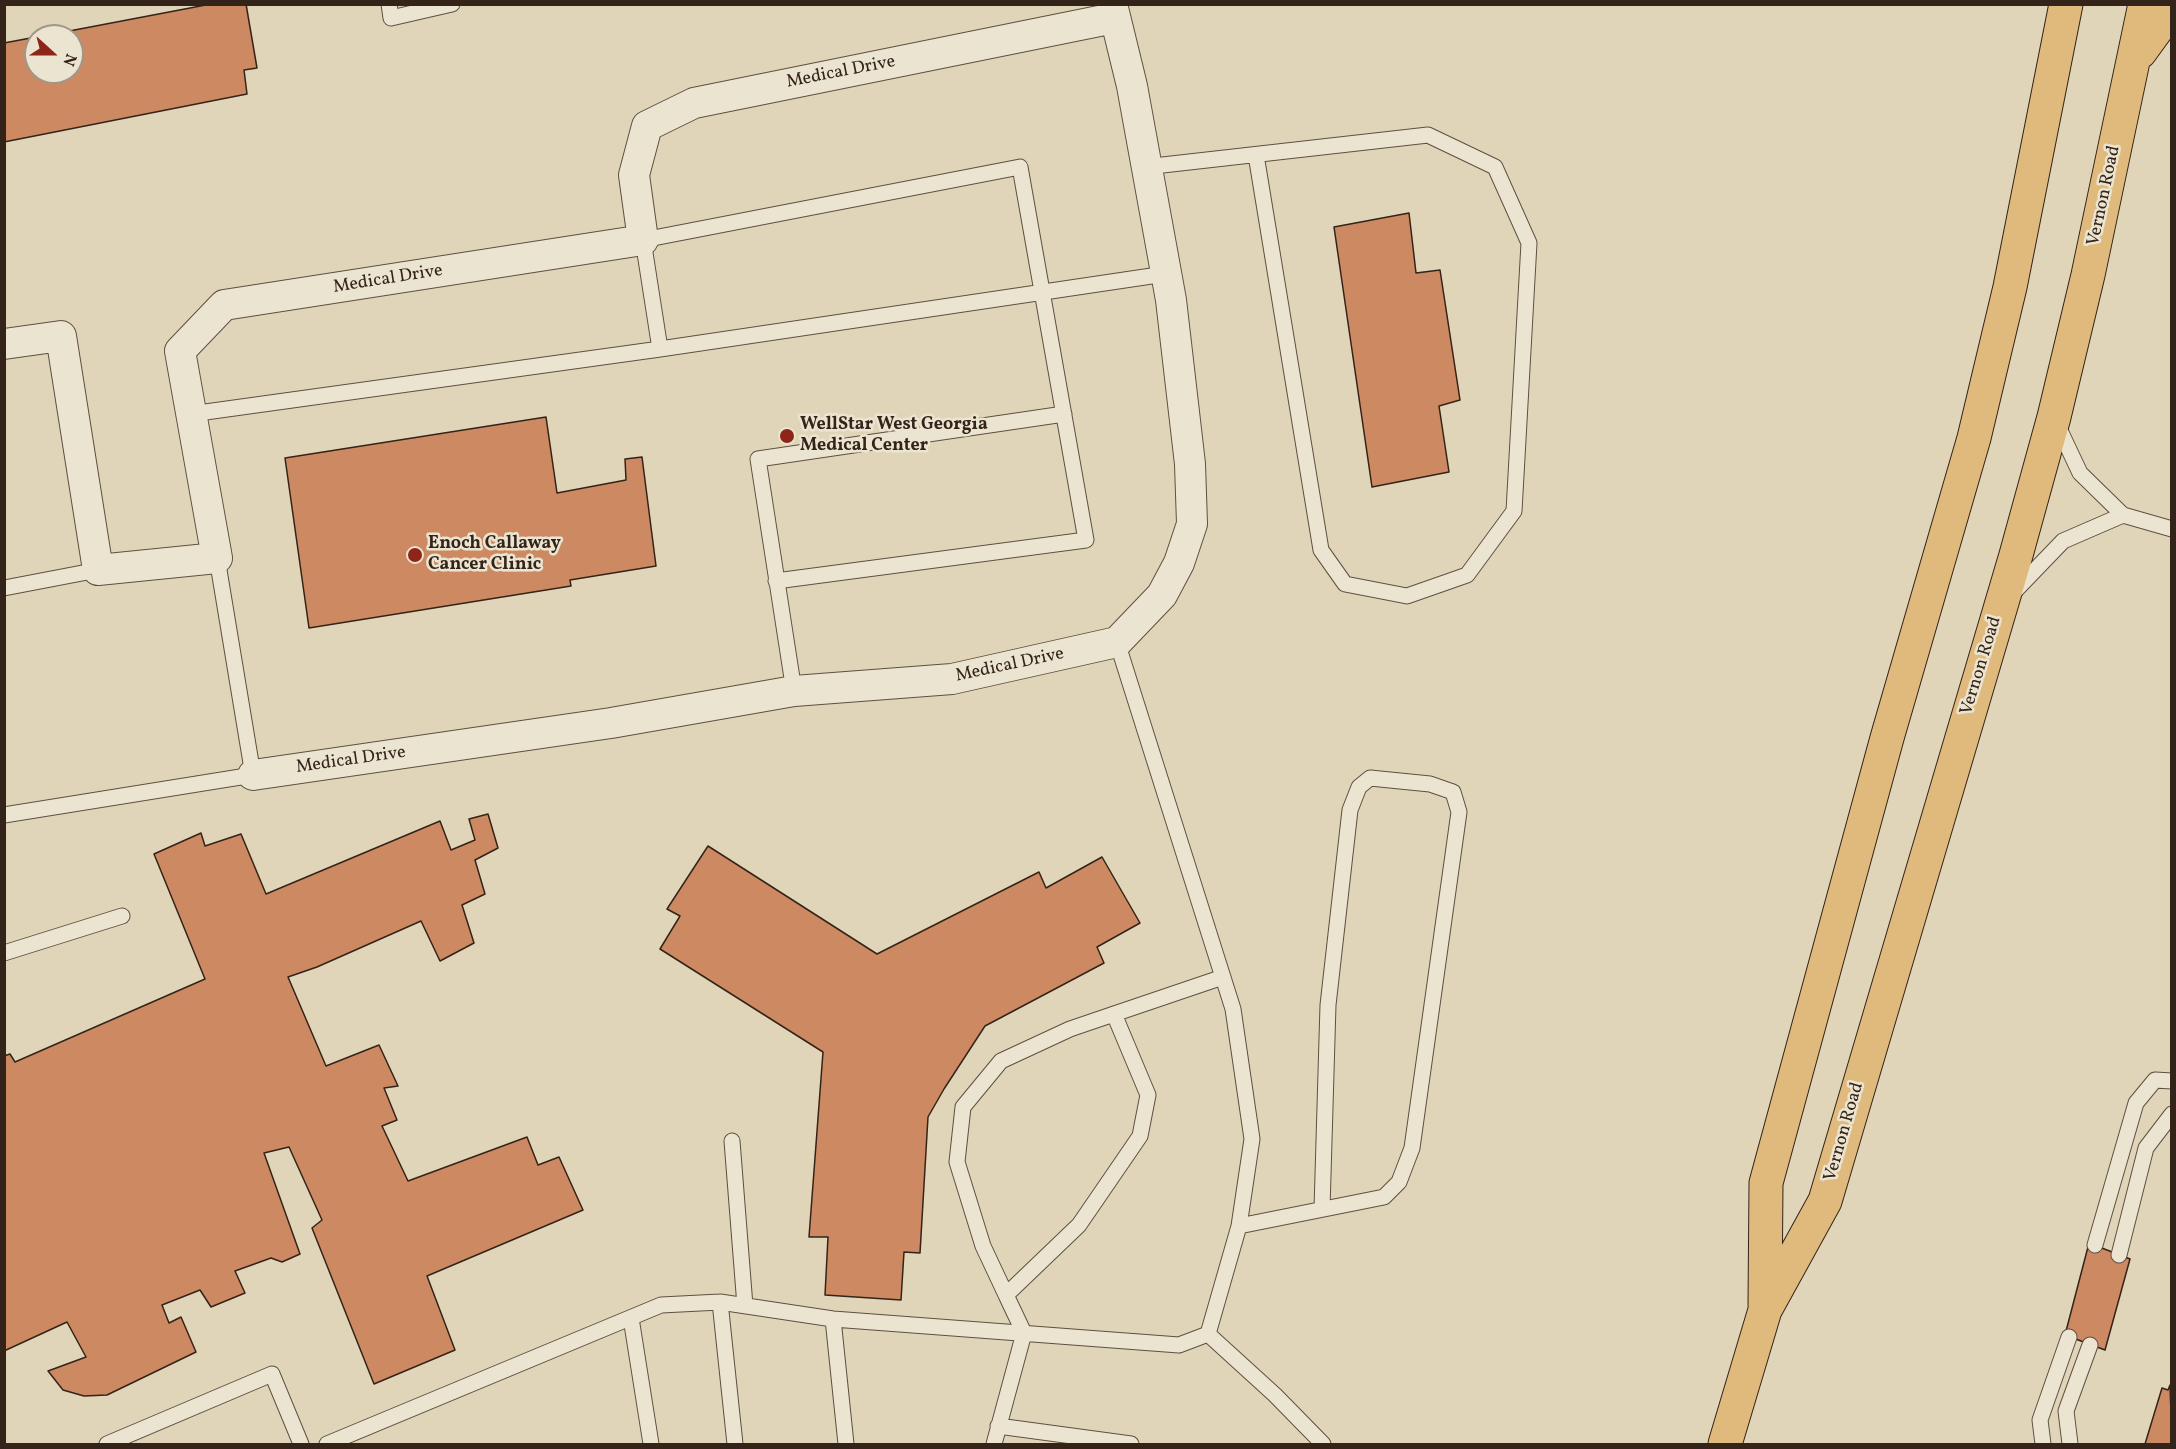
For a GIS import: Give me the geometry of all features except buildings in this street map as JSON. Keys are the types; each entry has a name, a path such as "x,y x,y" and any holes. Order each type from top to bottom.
{"main road":[{"name":"Vernon Road","path":"1765,1310 1766,1183 1887,738 1974,438 2013,275 2066,4"},
{"name":"Vernon Road","path":"1725,1444 1765,1310 1825,1201 2000,607 2054,417 2136,58 2145,4"},
{"path":"2136,58 2172,8"}],"street":[{"name":"Medical Drive","path":"218,558 180,351 224,305 643,240 634,175 647,126 694,103 1113,11 1132,86 1166,274 1190,464 1192,524 1179,563 1162,595 1117,642 952,679 794,691 599,724 253,775"},
{"path":"4,344 61,336 98,570 218,558"}],"lane":[{"path":"389,4 391,18 452,4"},
{"path":"1146,167 1428,135 1495,167 1529,243 1514,512 1467,575 1407,596 1345,584 1322,550 1256,155"},
{"path":"660,349 643,240 1020,167 1086,540 776,581"},
{"path":"191,414 660,349 1166,274"},
{"path":"794,691 758,459 1064,414"},
{"path":"2054,417 2080,473 2123,515 2172,530"},
{"path":"2000,607 2063,541 2123,515"},
{"path":"4,814 253,775 218,558"},
{"path":"4,588 98,570"},
{"path":"1117,642 1233,1008 1252,1139 1239,1226 1208,1334"},
{"path":"1239,1226 1383,1197 1399,1182 1412,1148 1459,812 1453,792 1430,783 1370,778 1359,788 1350,810 1328,1005 1322,1209"},
{"path":"4,953 122,916"},
{"path":"994,1444 1024,1333 983,1246 957,1162 963,1107 1000,1060 1070,1029 1223,977"},
{"path":"1006,1295 1079,1225 1140,1136 1148,1095 1114,1014"},
{"path":"2095,1245 2136,1102 2155,1080 2172,1081"},
{"path":"2119,1255 2146,1148 2172,1114"},
{"path":"732,1141 745,1306"},
{"path":"327,1444 661,1305 720,1302 833,1319 1179,1345 1208,1334"},
{"path":"720,1302 735,1444"},
{"path":"631,1318 651,1444"},
{"path":"833,1319 846,1444"},
{"path":"1208,1334 1275,1395 1323,1444"},
{"path":"2043,1444 2040,1420 2069,1337"},
{"path":"2070,1444 2066,1411 2090,1345"},
{"path":"107,1444 272,1374 301,1444"},
{"path":"999,1426 1131,1444"}],"place":[{"name":"WellStar West Georgia Medical Center","path":"787,436"},
{"name":"Enoch Callaway Cancer Clinic","path":"415,555"}]}
